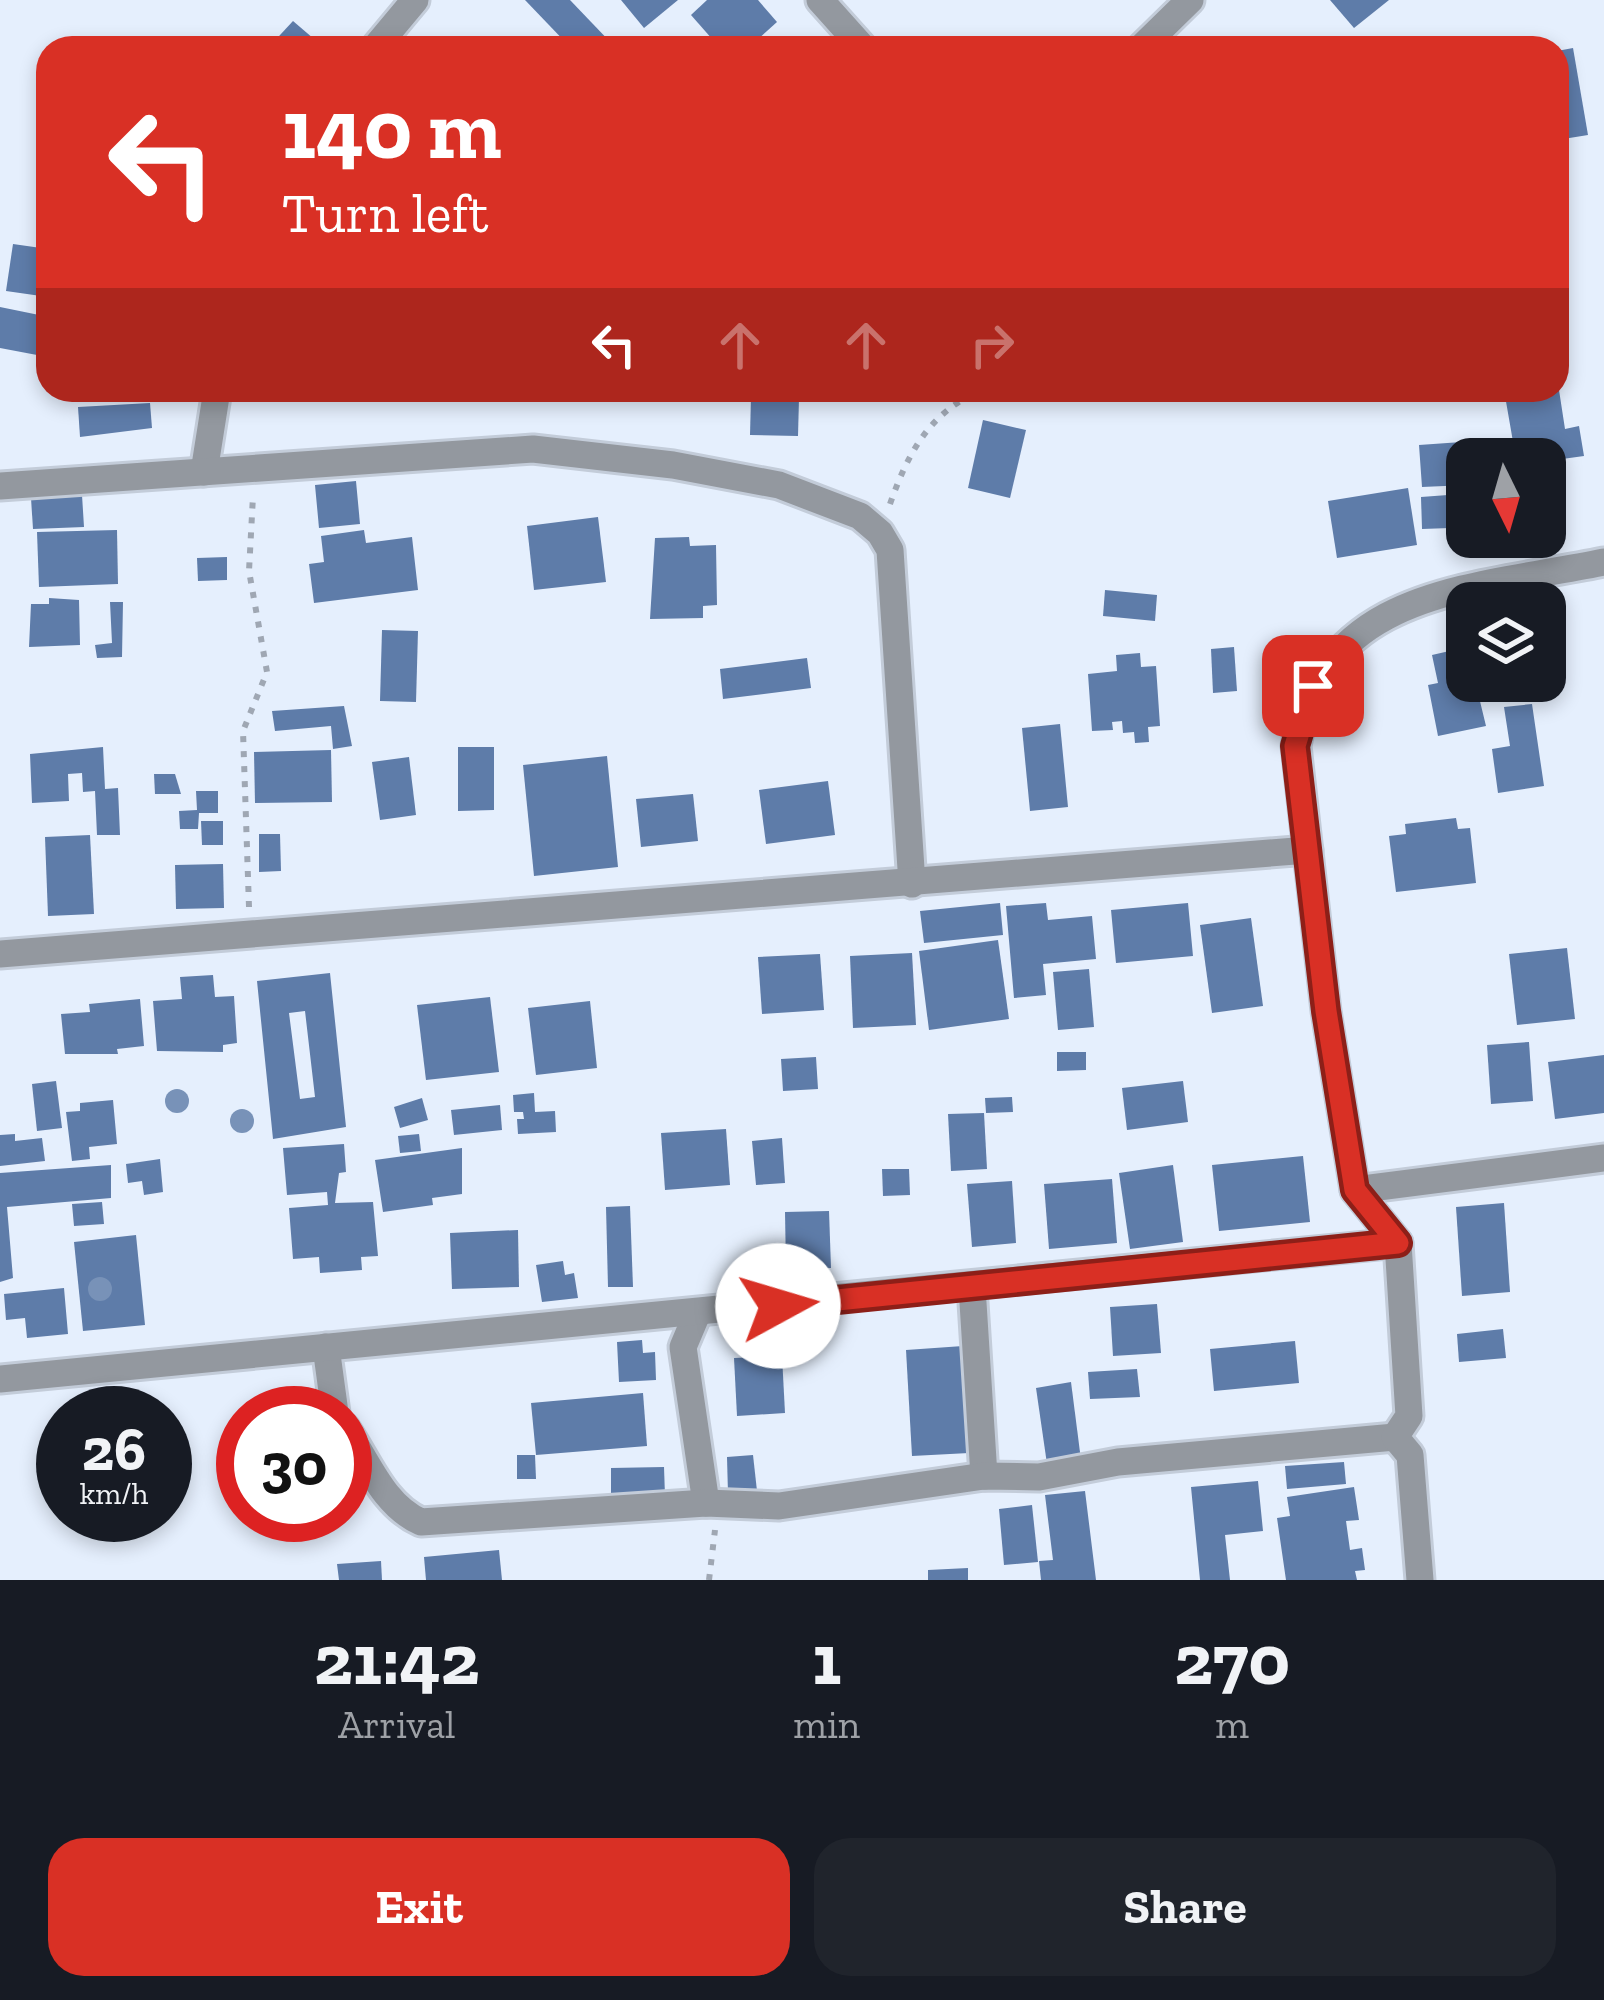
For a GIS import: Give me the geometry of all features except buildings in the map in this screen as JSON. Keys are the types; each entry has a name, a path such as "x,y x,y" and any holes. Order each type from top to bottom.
{"street":[{"path":"385,36 415,0"},
{"path":"820,0 852,36"},
{"path":"1153,36 1190,0"},
{"path":"205,472 215,402"},
{"path":"0,486 533,449 673,465 779,485 829,501 880,532 890,550 913,884"},
{"path":"1395,1437 1409,1416 1398,1243 1355,1190 1326,1011 1295,746 1302,711 1337,648 1391,610 1604,562"},
{"path":"0,954 1308,850"},
{"path":"1355,1190 1604,1158"},
{"path":"0,1378 1398,1243"},
{"path":"972,1287 984,1476"},
{"path":"697,1314 683,1347 706,1503"},
{"path":"326,1347 331,1386"},
{"path":"372,1472 402,1514 421,1522 706,1503 779,1505 984,1476 1039,1477 1118,1462 1395,1437"},
{"path":"1395,1437 1410,1455 1420,1580"}],"path":[{"path":"880,532 908,452 960,402"},
{"path":"251,935 242,745 245,722 267,672 249,572 255,470"},
{"path":"706,1503 716,1526 709,1580"}],"route":[{"path":"778,1306 1398,1243 1355,1190 1326,1011 1295,746 1313,686"}]}
